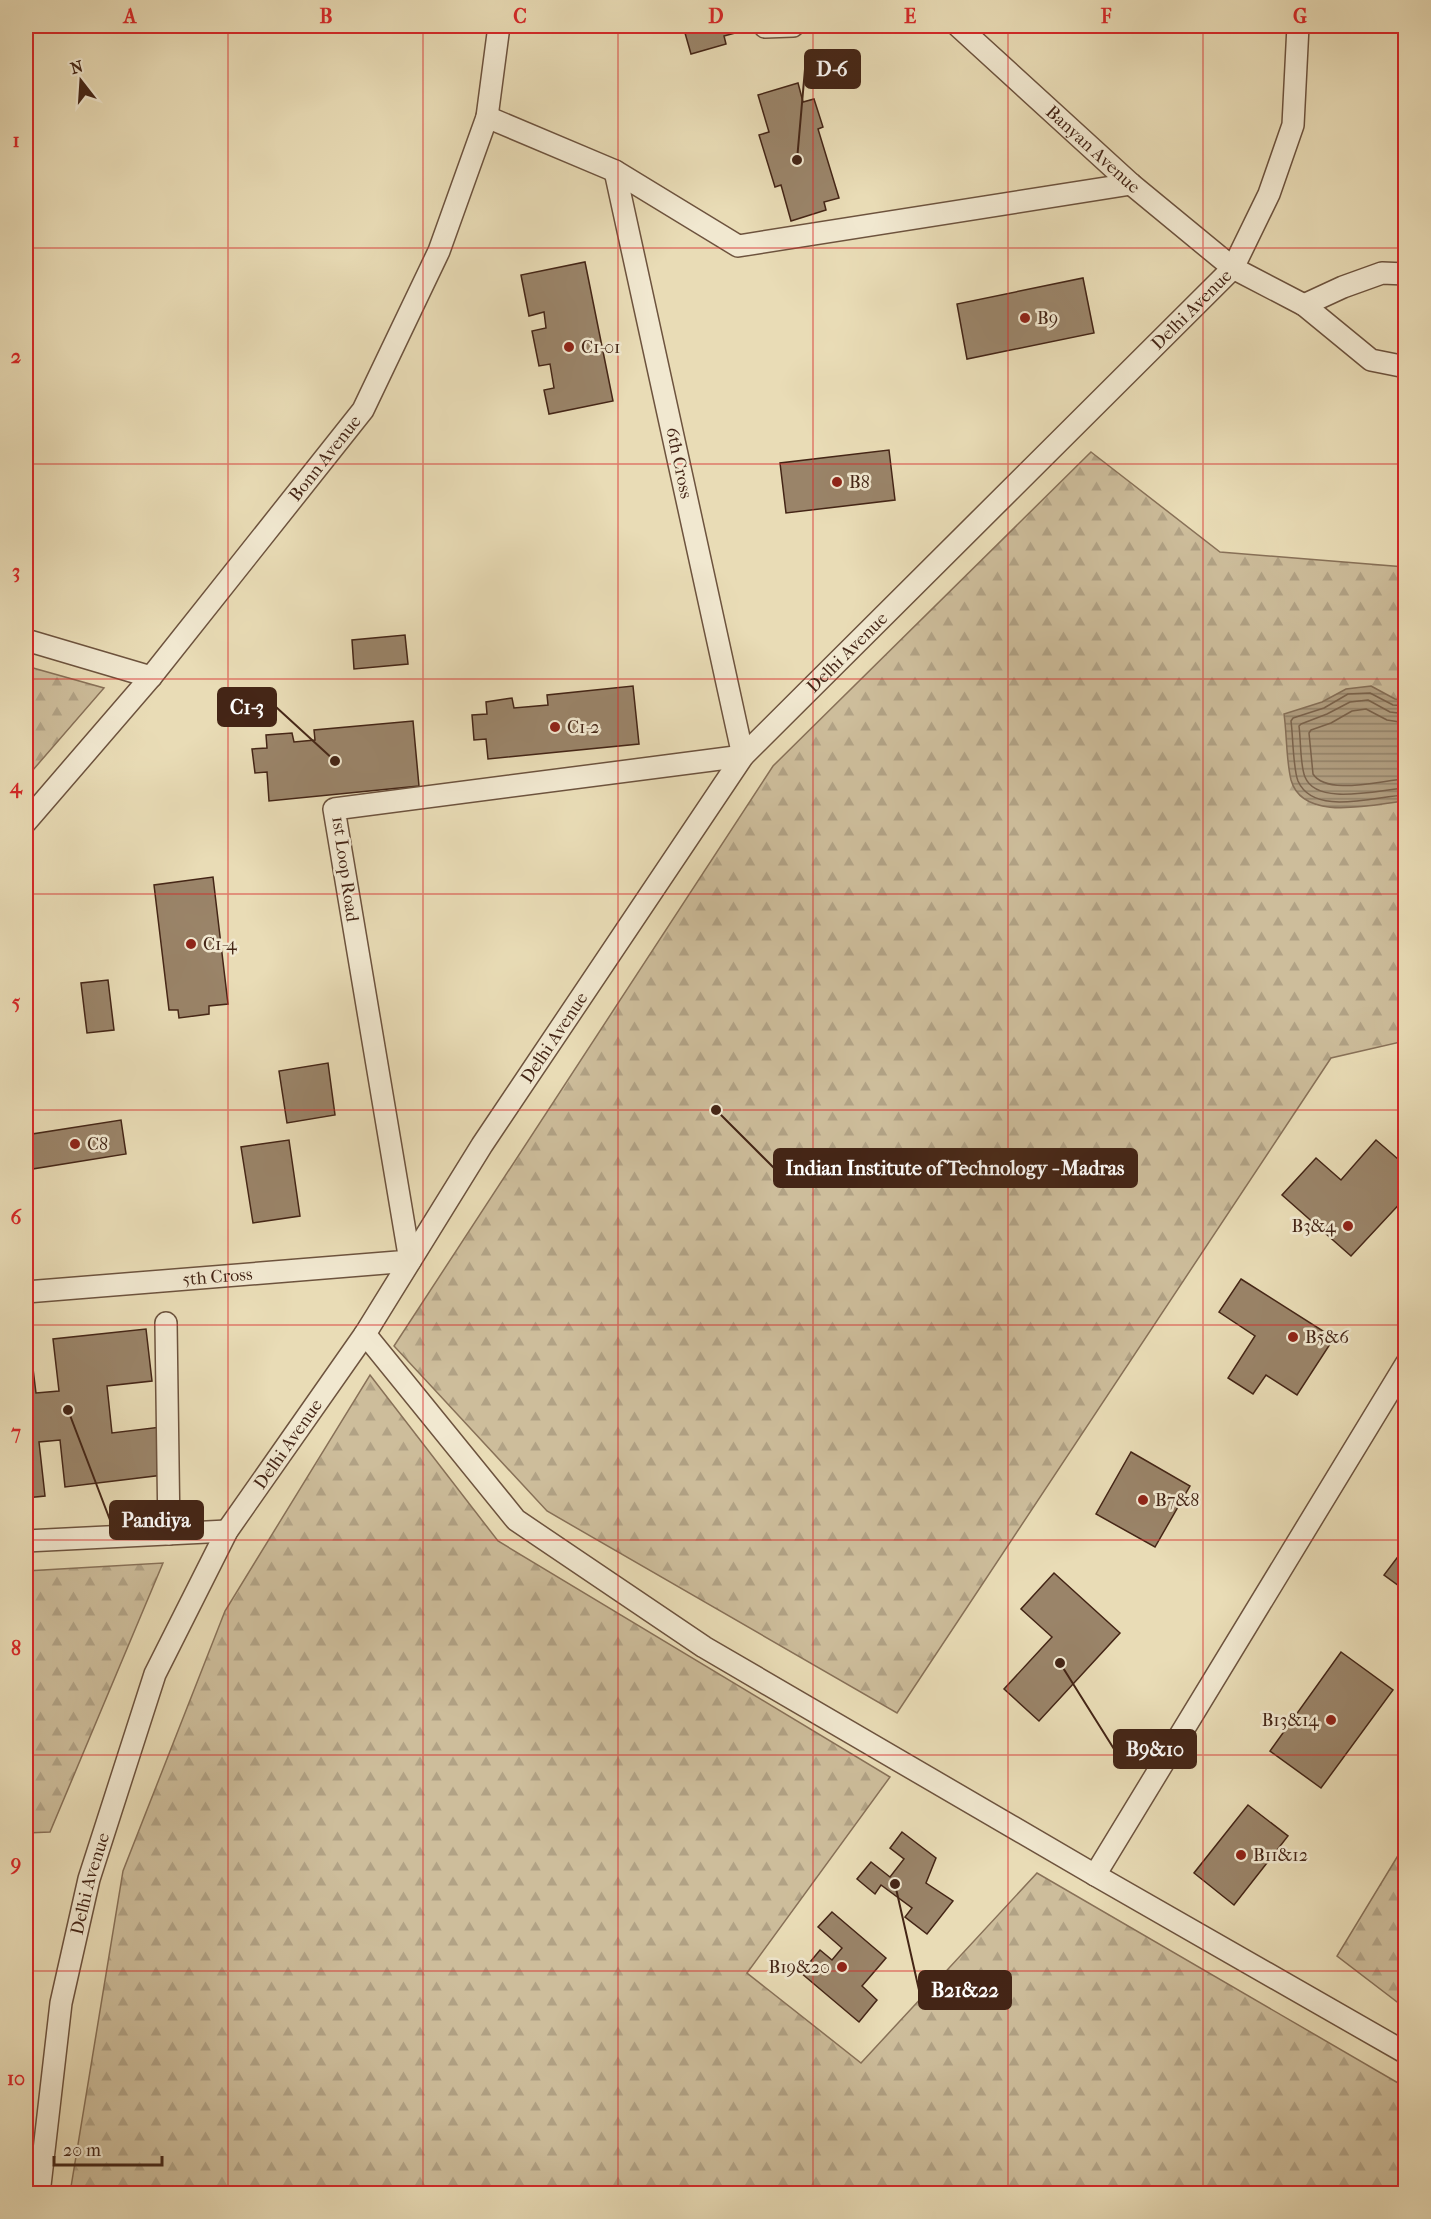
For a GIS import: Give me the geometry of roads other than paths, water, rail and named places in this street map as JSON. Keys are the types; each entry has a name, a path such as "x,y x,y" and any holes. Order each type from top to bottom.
{"lane":[{"name":"Bonn Avenue","path":"26,822 151,677 363,410 439,251 487,117 498,26"},
{"path":"765,27 793,26"},
{"name":"Banyan Avenue","path":"958,26 1131,184 1233,268 1304,305 1371,360 1406,367"},
{"name":"Delhi Avenue","path":"39,2193 35,2143 89,1879 155,1674 227,1531 365,1334 482,1145 743,756 1233,268 1269,194 1293,125 1298,26"},
{"path":"487,117 615,171 738,246 1131,184"},
{"name":"6th Cross","path":"615,171 743,756"},
{"path":"1304,305 1343,287 1382,273 1406,274"},
{"path":"26,640 151,677"},
{"name":"1st Loop Road","path":"410,1261 334,809 743,756"},
{"name":"5th Cross","path":"26,1292 410,1261"},
{"path":"165,1323 169,1534"},
{"path":"365,1334 516,1520 704,1647 1406,2053"},
{"path":"1095,1875 1406,1364"},
{"path":"26,1541 227,1531"}],"water":[{"path":"1371,686 1395,699 1405,701 1405,801 1341,808 1310,802 1298,793 1291,780 1284,714 1322,702 1346,689"}],"place":[{"name":"D-6","path":"797,160"},
{"name":"B9","path":"1025,318"},
{"name":"C1-01","path":"569,347"},
{"name":"B8","path":"837,482"},
{"name":"C1-2","path":"555,727"},
{"name":"C1-3","path":"335,761"},
{"name":"C1-4","path":"191,944"},
{"name":"Indian Institute of Technology - Madras","path":"716,1110"},
{"name":"C8","path":"75,1144"},
{"name":"B3&4","path":"1348,1226"},
{"name":"B5&6","path":"1293,1337"},
{"name":"Pandiya","path":"68,1410"},
{"name":"B7&8","path":"1143,1500"},
{"name":"B9&10","path":"1060,1663"},
{"name":"B13&14","path":"1331,1720"},
{"name":"B11&12","path":"1241,1855"},
{"name":"B21&22","path":"895,1884"},
{"name":"B19&20","path":"842,1967"}]}
